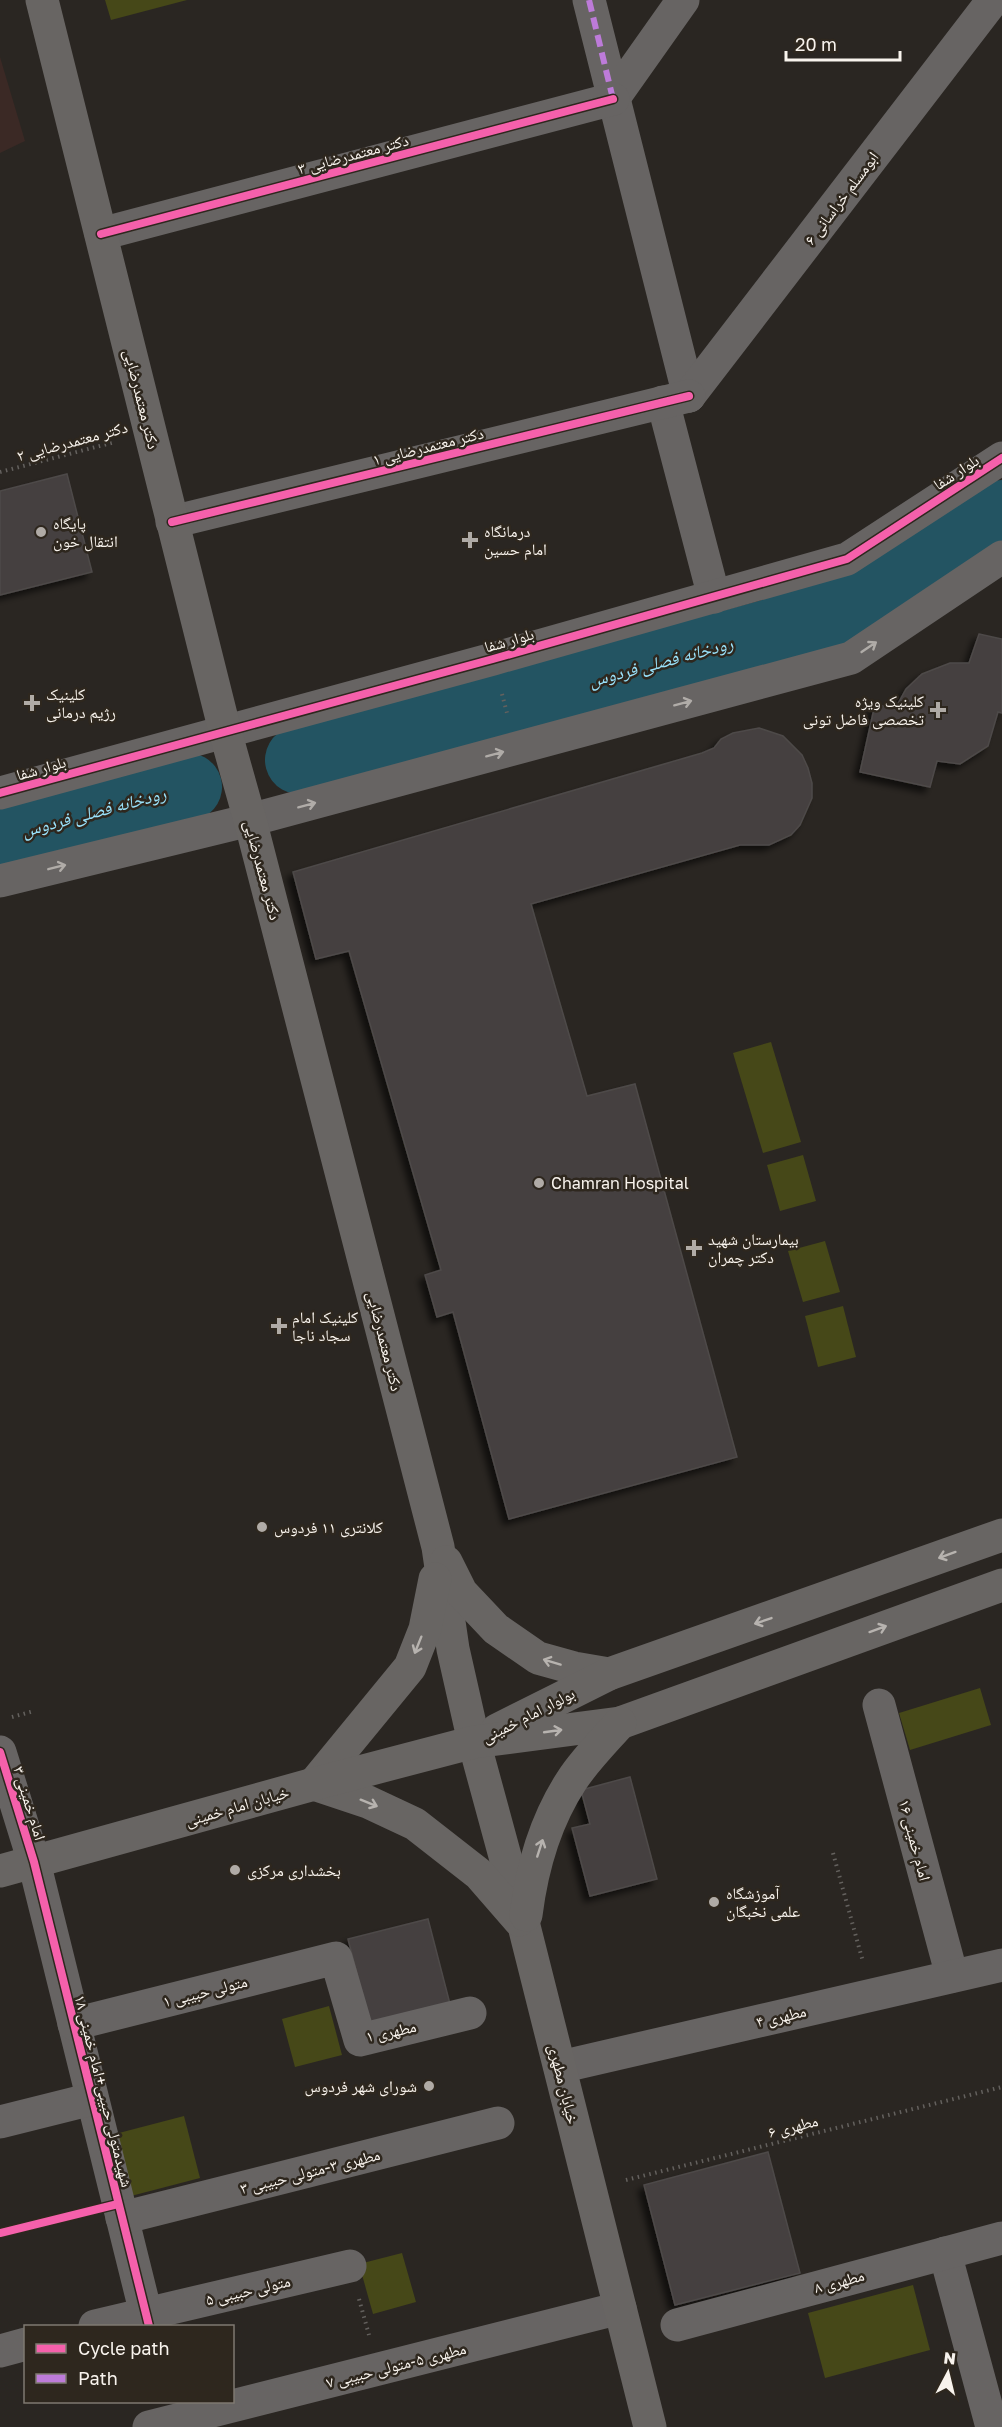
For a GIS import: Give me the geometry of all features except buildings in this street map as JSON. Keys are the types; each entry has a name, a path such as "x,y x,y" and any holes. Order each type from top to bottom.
{"main road":[{"name":"دکتر معتمد‌رضایی","path":"42,0 225,731 438,1547 453,1649 474,1742"},
{"name":"بولوار امام خمینی","path":"474,1742 609,1674 1002,1535"},
{"path":"438,1547 461,1592 496,1629 538,1658 574,1668 609,1674"},
{"path":"438,1547 435,1589 425,1629 410,1667 314,1784 368,1802 415,1824 479,1874 524,1926"},
{"name":"بولوار امام خمینی","path":"474,1742 620,1723 1002,1585"},
{"path":"817,1602 830,1646"},
{"path":"524,1926 531,1875 547,1825 572,1780 620,1723"},
{"name":"خیابان امام خمینی","path":"0,1871 474,1742"},
{"name":"خیابان مطهری","path":"474,1742 524,1926 650,2427"}],"street":[{"path":"589,0 613,99 676,399 714,597"},
{"path":"613,99 683,0"},
{"name":"ابومسلم خراسانی ۶","path":"676,399 993,0"},
{"name":"دکتر معتمدرضایی ۳","path":"101,234 613,99"},
{"name":"دکتر معتمدرضایی ۱","path":"172,522 676,399"},
{"name":"بلوار شفا","path":"0,793 493,659 847,559 999,458"},
{"path":"0,881 250,820 851,658 1002,557"},
{"name":"امام خمینی ۱۶","path":"879,1704 952,1976"},
{"name":"امام خمینی ۳","path":"0,1752 34,1862"},
{"name":"شهیدمتولی حبیبی+امام خمینی ۱۸","path":"34,1862 147,2320"},
{"name":"متولی حبیبی ۱","path":"74,2024 336,1958"},
{"name":"مطهری ۱","path":"336,1958 360,2040 470,2013"},
{"name":"مطهری ۴","path":"560,2067 1002,1965"},
{"path":"0,2122 92,2099"},
{"name":"مطهری ۳-متولی حبیبی ۳","path":"120,2211 498,2123"},
{"name":"مطهری ۸","path":"677,2325 1002,2238"},
{"path":"945,2253 992,2427"},
{"name":"متولی حبیبی ۵","path":"104,2325 147,2320 350,2266"},
{"name":"مطهری ۵-متولی حبیبی ۷","path":"234,2403 621,2308"},
{"path":"0,2351 24,2345"},
{"name":"مطهری ۵-متولی حبیبی ۷","path":"166,2419 234,2403"}],"path":[{"path":"493,659 516,748"},
{"path":"11,1717 34,1711"},
{"path":"833,1853 872,1994"},
{"path":"0,2233 120,2211"},
{"path":"350,2266 378,2369"}],"shaded area":[{"path":"105,0 187,0 111,20"},
{"path":"0,57 25,141 0,153"},
{"path":"771,1042 801,1142 763,1153 733,1053"},
{"path":"803,1155 816,1201 780,1211 767,1165"},
{"path":"825,1241 840,1292 803,1302 788,1251"},
{"path":"843,1306 856,1357 818,1367 805,1316"},
{"path":"980,1688 991,1725 910,1750 899,1713"},
{"path":"329,2006 342,2055 295,2067 282,2019"},
{"path":"184,2116 200,2178 131,2196 115,2134"},
{"path":"402,2253 416,2302 373,2314 359,2264"},
{"path":"913,2285 930,2350 825,2378 808,2313"}],"waterway":[{"name":"رودخانه فصلی فردوس","path":"299,760 770,633 853,605 936,558 1002,514"},
{"name":"رودخانه فصلی فردوس","path":"0,837 188,787"}],"marked path":[{"path":"589,0 613,99"}],"cycle path":[{"path":"101,234 613,99"},
{"path":"172,522 689,396"},
{"path":"0,793 493,659 847,559 1002,458"},
{"path":"0,1752 34,1862 149,2325"},
{"path":"0,2233 118,2204"}],"place":[{"name":"پایگاه انتقال خون","path":"41,532"},
{"name":"درمانگاه امام حسین","path":"470,540"},
{"name":"کلینیک رژیم درمانی","path":"32,703"},
{"name":"کلینیک ویژه تخصصی فاضل تونی","path":"938,710"},
{"name":"Chamran Hospital","path":"539,1183"},
{"name":"بیمارستان شهید دکتر چمران","path":"694,1248"},
{"name":"کلینیک امام سجاد ناجا","path":"279,1326"},
{"name":"کلانتری ۱۱ فردوس","path":"262,1527"},
{"name":"بخشداری مرکزی","path":"235,1870"},
{"name":"آموزشگاه علمی نخبگان","path":"714,1902"},
{"name":"شورای شهر فردوس","path":"429,2086"}]}
